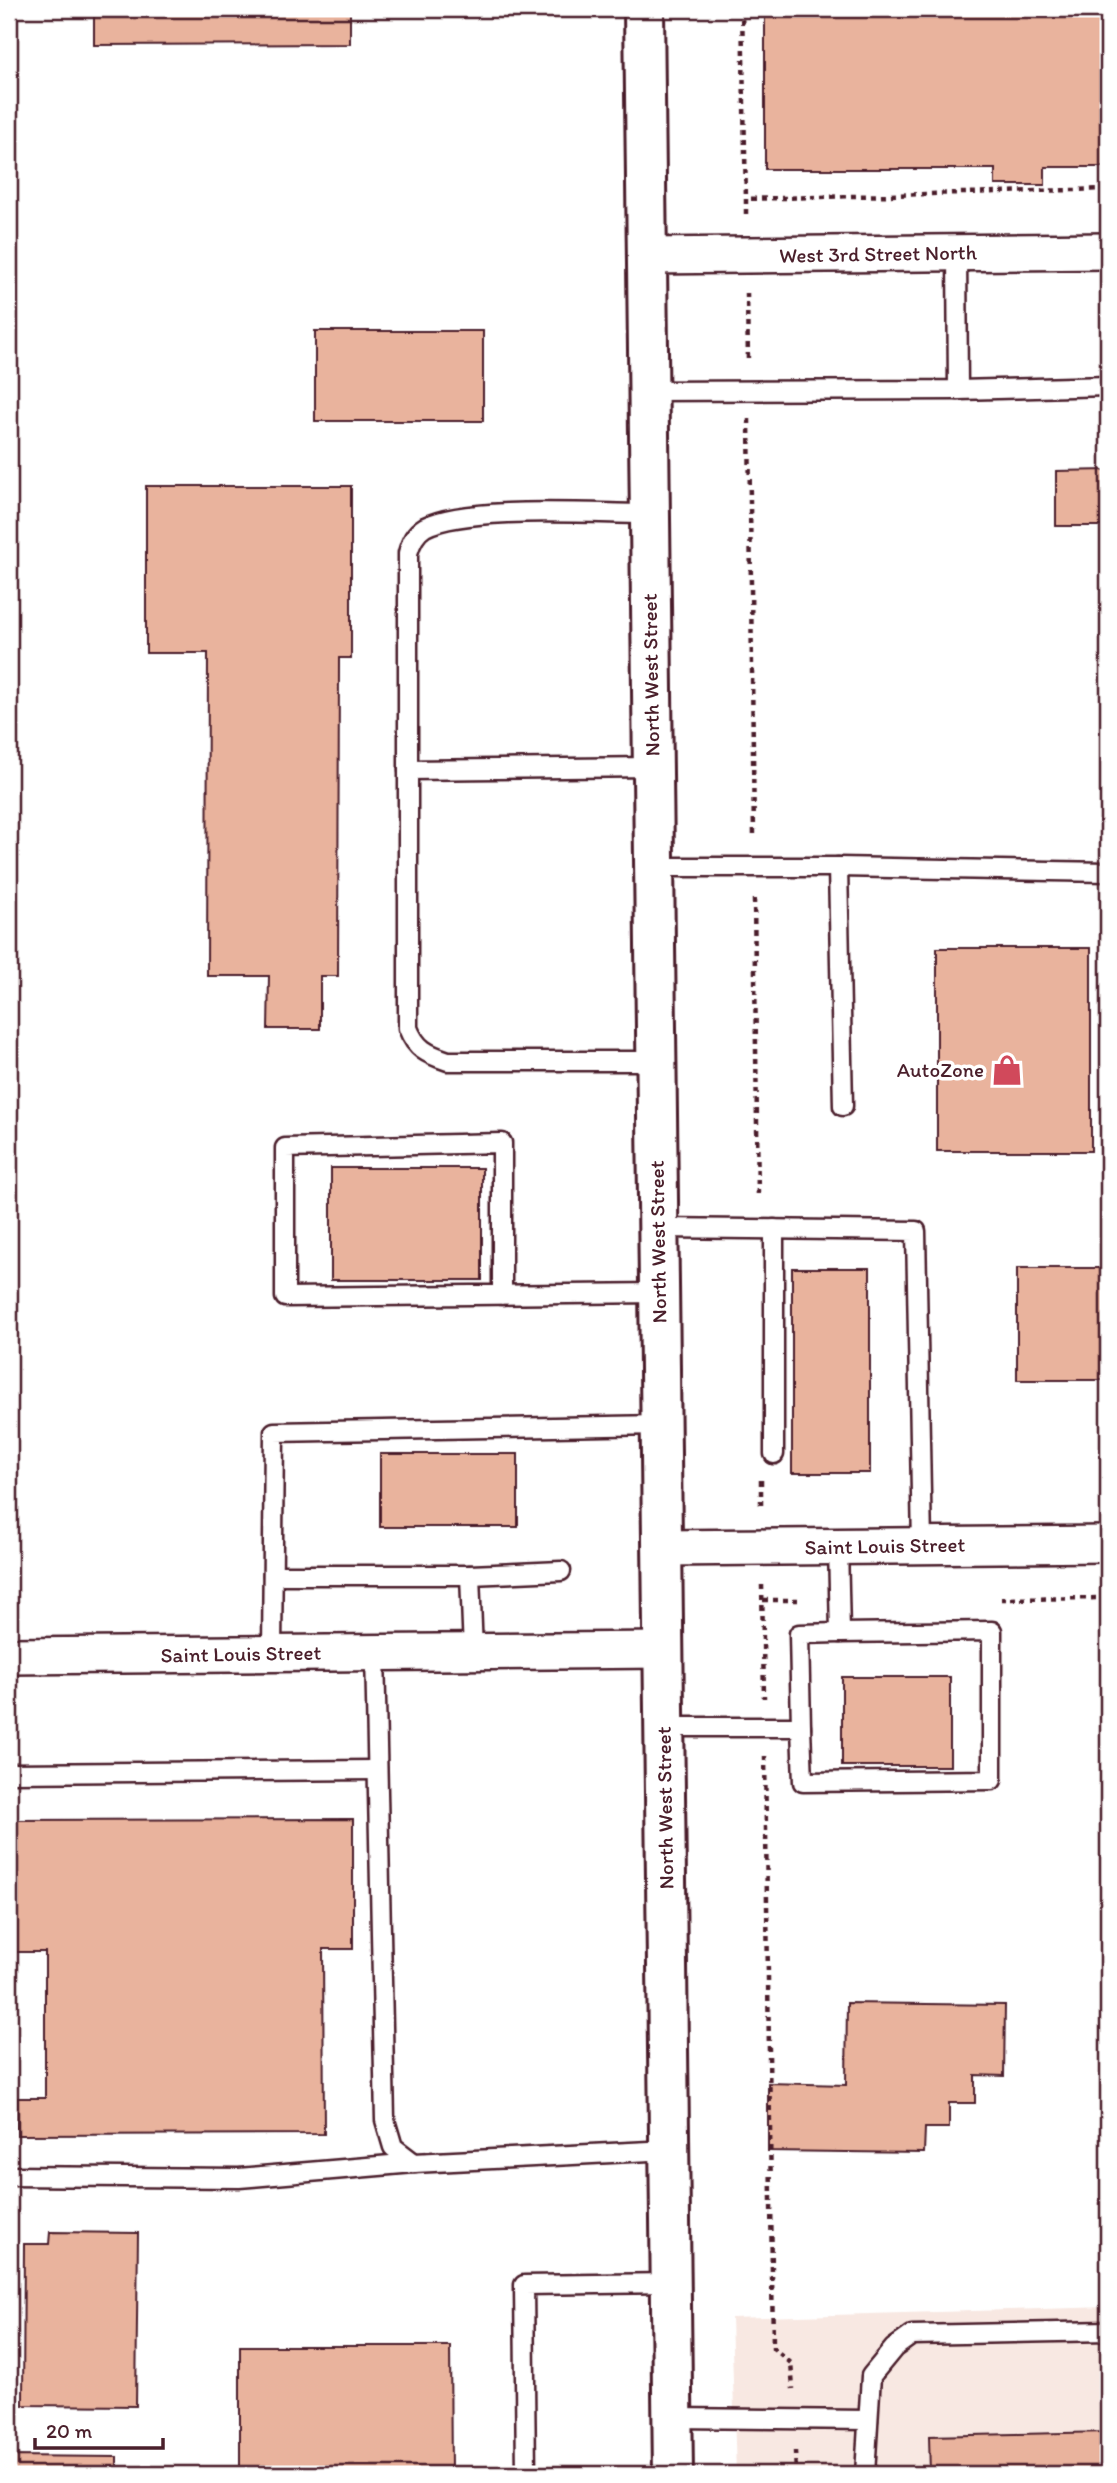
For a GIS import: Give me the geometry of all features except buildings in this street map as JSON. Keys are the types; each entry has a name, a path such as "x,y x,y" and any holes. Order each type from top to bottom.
{"main road":[{"name":"North West Street","path":"644,9 673,2474"}],"street":[{"name":"West 3rd Street North","path":"647,257 1108,251"},
{"name":"Saint Louis Street","path":"662,1548 1108,1544"},
{"name":"Saint Louis Street","path":"9,1656 663,1650"}],"lane":[{"path":"957,253 958,390"},
{"path":"648,391 958,390 1108,386"},
{"path":"649,514 494,514 449,519 424,528 411,540 408,553 408,1028 414,1044 427,1054 448,1061 655,1061"},
{"path":"408,770 651,767"},
{"path":"653,867 754,866 1108,872"},
{"path":"838,867 843,1107"},
{"path":"502,1295 502,1143 285,1148 285,1297 502,1295 659,1293"},
{"path":"658,1228 916,1231 922,1545"},
{"path":"766,1229 775,1454"},
{"path":"272,1653 274,1432 660,1426"},
{"path":"838,1546 840,1633"},
{"path":"273,1575 470,1575 561,1571"},
{"path":"470,1575 473,1652"},
{"path":"992,1631 992,1780 803,1782 801,1727 799,1634 992,1631"},
{"path":"375,1652 385,2120 393,2147 414,2163"},
{"path":"664,1727 801,1727"},
{"path":"9,1773 377,1770"},
{"path":"9,2176 239,2178 414,2163 670,2150"},
{"path":"526,2474 524,2285 671,2283"},
{"path":"865,2474 871,2376 894,2348 912,2335 1108,2331"},
{"path":"673,2418 868,2420"}],"path":[{"path":"742,9 754,866 766,1229"},
{"path":"746,199 1108,190"},
{"path":"761,1477 773,2348 792,2363 796,2474"}],"shaded area":[{"path":"1108,2307 1108,2474 736,2474 731,2318"}],"place":[{"name":"AutoZone","path":"1007,1070"}]}
